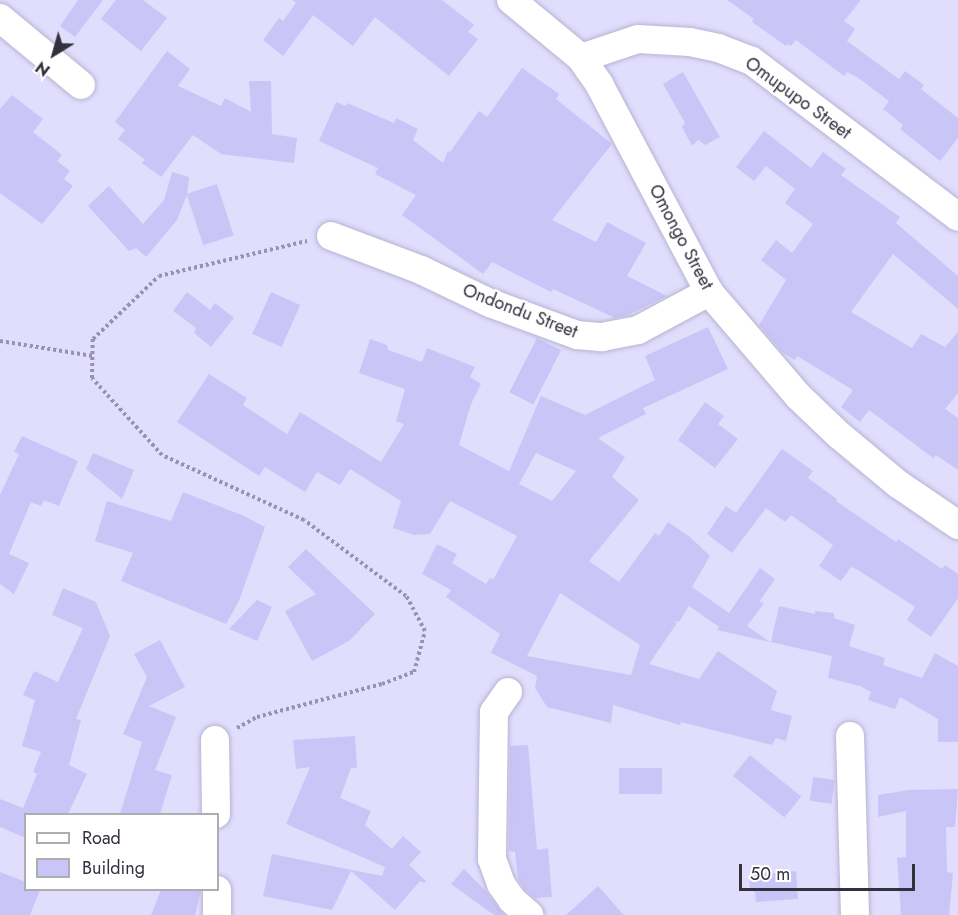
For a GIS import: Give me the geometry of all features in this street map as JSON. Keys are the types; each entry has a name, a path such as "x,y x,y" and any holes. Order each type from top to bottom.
{"street":[{"name":"Omongo Street","path":"511,0 581,58 599,84 709,292 798,396 839,435 898,484 958,525"},
{"path":"0,18 81,85"},
{"name":"Omupupo Street","path":"581,58 638,39 690,42 718,48 752,61 958,217"},
{"name":"Ondondu Street","path":"331,236 421,270 490,303 577,335 602,337 638,330 709,292"},
{"path":"508,692 494,712 492,859 501,884 512,900 530,915"},
{"path":"850,736 855,915"},
{"path":"215,740 216,813"},
{"path":"217,891 218,915"}],"path":[{"path":"215,740 257,717 382,684 414,672 425,631 406,596 304,520 162,455 92,378 93,339 159,276 331,236"},
{"path":"0,341 93,356"}],"building":[{"path":"78,0 103,0 75,37 60,26"},
{"path":"116,0 143,0 167,18 141,51 101,19"},
{"path":"292,0 442,0 474,25 468,32 478,39 449,76 375,17 353,46 313,15 283,56 263,40 279,18 283,21 296,3"},
{"path":"727,0 861,0 844,21 855,29 847,41 899,79 905,71 924,85 921,89 958,118 958,138 940,161 900,129 903,125 883,109 889,101 857,77 847,72 844,76 796,40 791,46 788,44 786,46 752,22 754,19"},
{"path":"167,51 190,69 178,86 221,106 225,98 251,112 249,81 271,81 272,134 297,138 294,163 221,154 193,135 161,177 142,163 145,160 118,139 125,130 115,122"},
{"path":"522,68 559,94 556,99 612,144 552,220 596,242 607,222 646,243 627,276 667,296 628,315 615,318 553,289 551,292 492,262 483,274 402,215 416,195 375,174 378,168 319,141 336,102 346,106 347,103 394,123 396,118 418,129 413,140 443,163 448,151 450,152 479,111 487,117"},
{"path":"683,72 720,137 705,145 698,140 692,146 682,127 685,123 663,84"},
{"path":"12,95 43,119 33,132 62,155 57,161 70,171 64,179 73,186 42,224 0,193 0,109"},
{"path":"764,131 811,168 823,152 846,169 841,175 900,217 896,223 958,276 958,309 893,254 851,312 912,348 921,334 945,347 958,332 958,393 945,409 958,418 958,470 936,455 933,458 869,410 860,422 841,407 853,390 797,356 795,360 782,352 759,325 786,280 761,260 776,240 792,253 813,224 785,203 795,189 766,166 754,181 736,167"},
{"path":"172,172 189,177 187,195 177,220 146,257 136,248 129,251 88,206 109,186 143,224 164,200"},
{"path":"217,184 234,235 203,245 187,194"},
{"path":"187,292 210,310 215,303 234,318 211,347 194,333 196,328 173,311"},
{"path":"271,292 300,305 282,347 252,334"},
{"path":"708,327 728,369 643,408 646,414 598,438 625,457 612,477 639,500 589,561 619,582 655,533 659,536 668,522 690,537 710,556 692,587 729,613 760,568 775,579 759,602 764,603 747,626 770,642 717,630 719,627 689,606 679,622 673,621 677,623 649,664 699,679 718,651 777,691 771,710 792,716 786,741 776,738 772,745 681,722 680,725 613,705 611,723 547,707 535,688 537,676 491,653 500,634 446,597 451,590 422,574 437,544 457,554 452,563 486,584 490,578 493,580 517,536 450,501 430,534 414,535 393,528 401,501 350,469 340,485 317,472 305,492 265,467 259,476 177,422 209,374 247,398 243,405 287,434 300,412 381,462 404,424 396,421 405,389 359,373 370,339 387,345 388,350 422,362 427,348 475,367 470,377 481,384 471,404 459,445 509,471 541,396 585,415 655,380 645,356","holes":["536,453 576,471 552,501 519,484","560,593 640,645 631,675 527,656"]},
{"path":"537,338 561,350 533,405 509,392"},
{"path":"705,402 724,416 718,424 738,439 715,468 678,440"},
{"path":"22,436 78,461 59,506 44,500 41,506 31,502 9,554 29,563 14,594 0,584 0,495 19,454 14,452"},
{"path":"782,449 813,471 808,478 837,499 836,501 896,542 898,539 942,569 945,565 958,574 958,598 931,637 907,620 915,607 858,570 851,567 841,581 819,566 833,545 791,515 785,522 766,508 732,553 707,534 726,506 736,513"},
{"path":"93,453 134,470 122,499 86,469"},
{"path":"183,492 244,516 265,527 239,601 226,624 121,581 133,553 95,541 107,501 171,521"},
{"path":"306,549 375,614 349,641 312,661 285,611 316,594 288,567"},
{"path":"63,588 96,602 110,636 76,719 81,720 69,765 87,774 68,813 24,813 24,837 0,827 0,799 23,808 37,774 33,772 41,752 22,746 35,700 23,695 34,671 58,682 83,628 52,615"},
{"path":"257,600 272,607 257,641 229,629"},
{"path":"779,606 815,614 815,611 834,613 834,618 855,625 849,646 885,658 883,665 922,678 935,653 958,666 958,742 938,742 938,719 900,697 895,709 868,700 871,692 860,686 828,678 832,656 771,642"},
{"path":"160,640 185,687 149,706 176,717 155,770 172,775 160,813 120,813 142,742 123,734 147,677 134,654"},
{"path":"355,736 357,768 351,768 340,798 371,811 365,825 392,849 403,836 421,852 409,865 426,881 424,883 420,881 395,910 351,871 332,910 263,896 272,854 382,876 385,867 286,824 310,767 296,769 293,740"},
{"path":"528,745 537,850 548,848 552,897 535,898 524,889 518,879 515,852 509,851 510,746"},
{"path":"750,755 801,797 784,818 733,776"},
{"path":"619,768 662,768 662,794 619,794"},
{"path":"813,777 835,780 831,804 810,801"},
{"path":"958,789 955,827 946,827 947,872 953,873 949,915 901,915 897,858 906,857 906,811 878,817 878,795 909,790"},
{"path":"464,869 485,890 504,915 494,915 451,884"},
{"path":"796,871 798,899 756,902 755,892 750,890 749,875"},
{"path":"0,872 24,881 24,891 40,891 30,915 0,915"},
{"path":"598,886 624,915 566,915"},
{"path":"161,891 201,891 195,915 151,915"}]}
